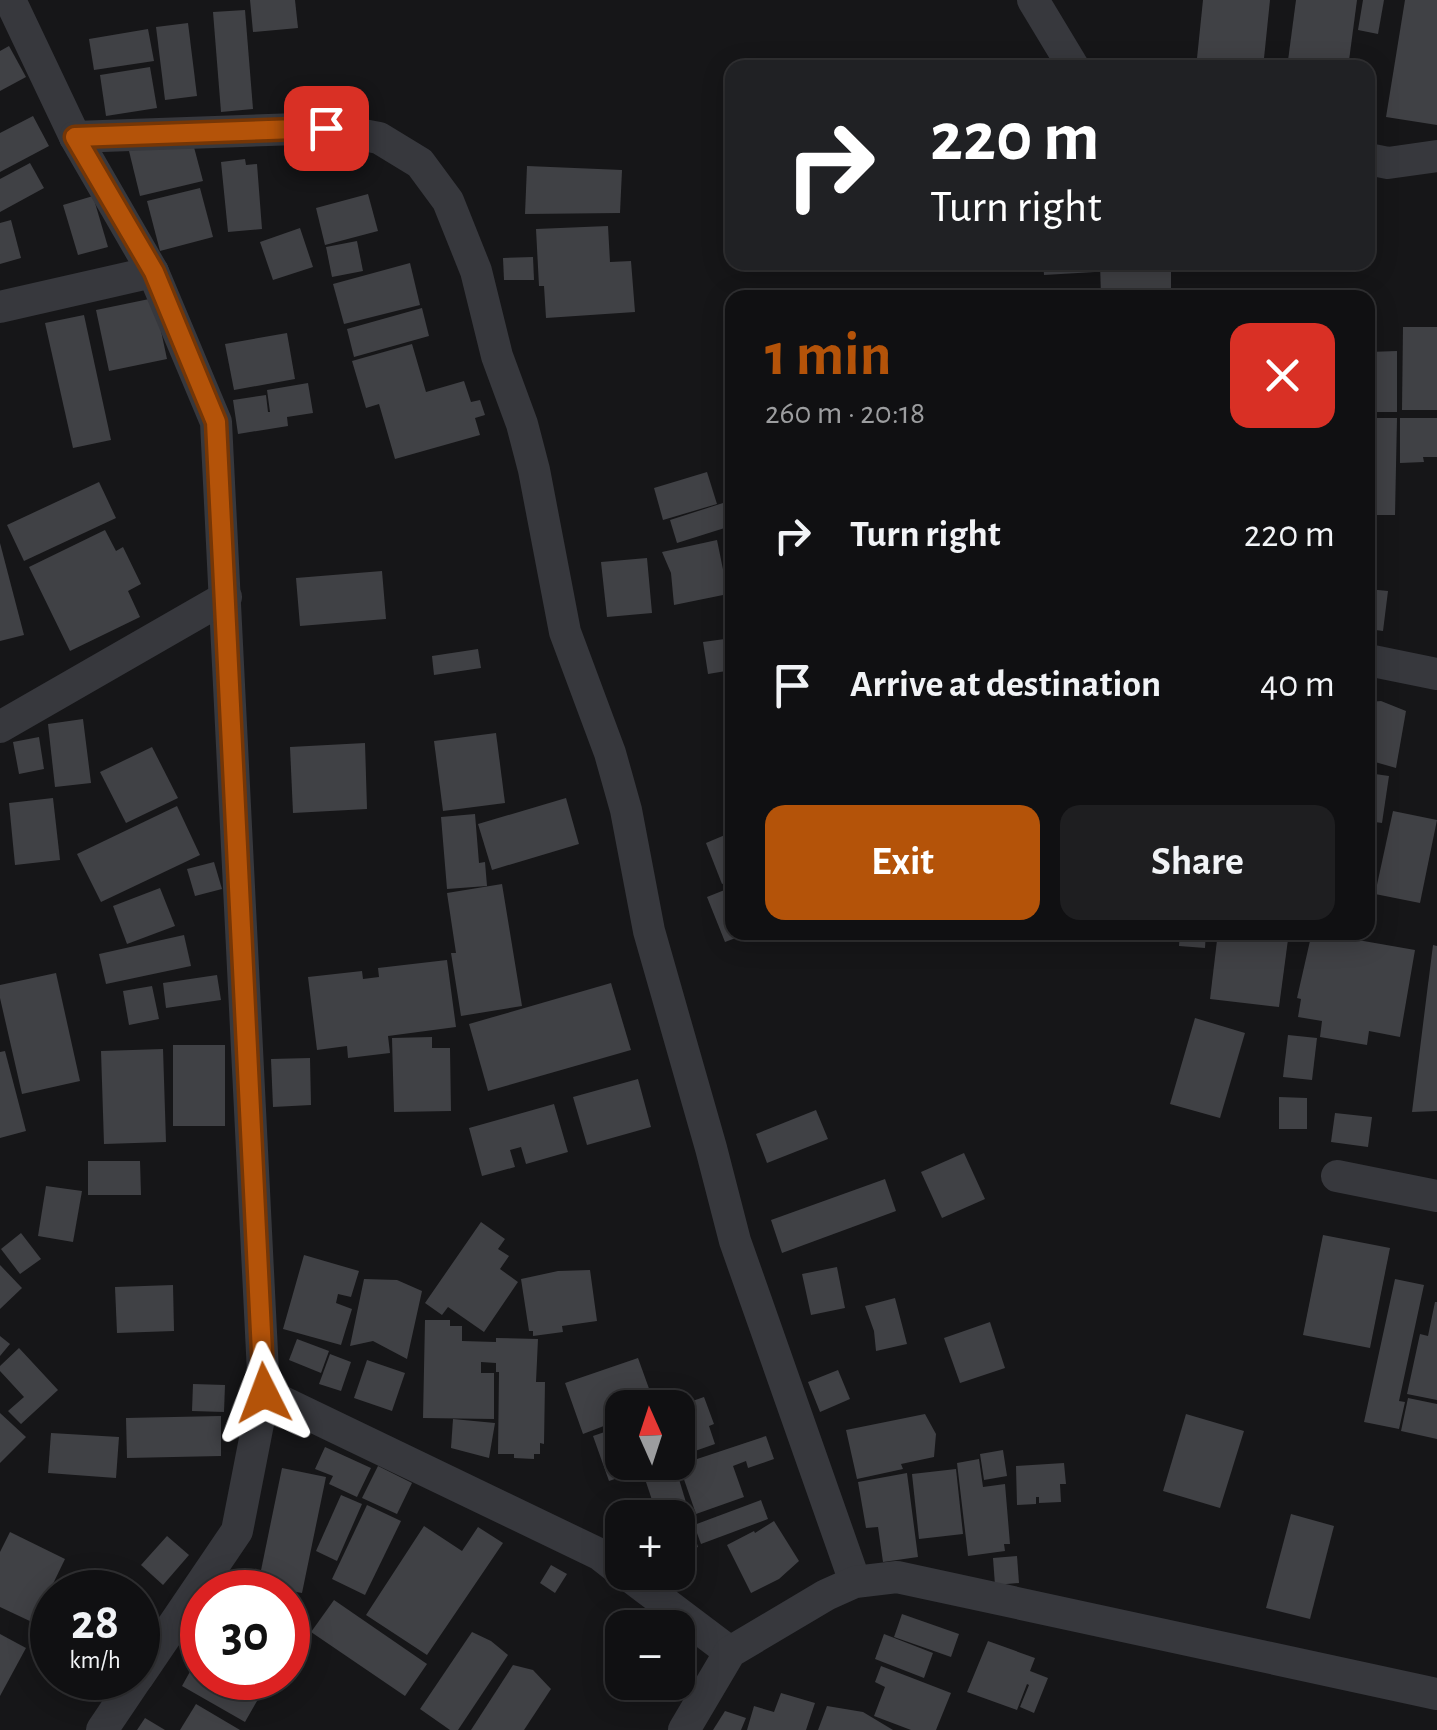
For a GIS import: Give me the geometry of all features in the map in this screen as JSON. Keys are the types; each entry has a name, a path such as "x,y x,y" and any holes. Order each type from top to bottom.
{"street":[{"path":"10,0 75,137 154,272 216,422 264,1393 237,1530 160,1643"},
{"path":"1033,0 1069,60"},
{"path":"75,137 326,128 380,138 420,164 448,201 476,272 497,356 522,424 566,632 621,791 650,931 734,1240 856,1582"},
{"path":"1375,160 1437,156"},
{"path":"0,306 154,272"},
{"path":"0,727 226,597"},
{"path":"1375,661 1437,674"},
{"path":"1337,1176 1437,1196"},
{"path":"264,1393 605,1558"},
{"path":"684,1730 730,1652 826,1595 856,1582 896,1577 1437,1694"},
{"path":"647,1590 730,1652"},
{"path":"102,1730 122,1700"}],"building":[{"path":"250,0 295,0 298,28 253,32"},
{"path":"1203,0 1270,0 1264,60 1197,60"},
{"path":"1296,0 1357,0 1349,60 1288,60"},
{"path":"1363,0 1384,0 1378,34 1358,30"},
{"path":"1405,0 1437,0 1437,125 1386,117"},
{"path":"245,10 253,109 221,112 213,12"},
{"path":"188,23 197,96 165,100 156,27"},
{"path":"148,29 154,61 94,70 89,39"},
{"path":"9,46 26,77 0,91 0,51"},
{"path":"150,67 157,108 106,116 100,75"},
{"path":"33,116 49,146 0,172 0,133"},
{"path":"191,136 203,181 140,196 129,151"},
{"path":"245,159 246,165 257,164 262,229 228,232 221,162"},
{"path":"30,163 44,188 0,212 0,179"},
{"path":"527,166 622,170 620,213 525,214"},
{"path":"200,188 213,237 160,251 147,201"},
{"path":"368,194 378,231 325,245 316,208"},
{"path":"93,196 108,247 78,255 63,205"},
{"path":"11,220 21,258 0,264 0,223"},
{"path":"608,226 610,262 631,261 635,312 546,318 544,286 539,286 536,229"},
{"path":"300,228 313,267 273,280 260,242"},
{"path":"357,241 363,271 332,277 326,247"},
{"path":"533,257 534,280 504,280 503,258"},
{"path":"410,263 420,305 344,324 333,284"},
{"path":"1044,270 1095,272 1044,275"},
{"path":"1100,270 1171,270 1171,290 1101,290"},
{"path":"154,298 167,359 109,371 96,310"},
{"path":"422,308 429,336 354,357 347,329"},
{"path":"84,315 111,440 73,448 45,323"},
{"path":"1403,327 1437,327 1437,410 1402,410"},
{"path":"287,333 295,379 234,390 225,344"},
{"path":"412,344 426,392 464,381 471,402 480,400 485,415 475,418 480,435 395,459 379,404 366,408 352,361"},
{"path":"1397,351 1397,412 1375,412 1375,352"},
{"path":"308,383 313,413 287,417 288,426 238,434 233,400 266,395 270,412 267,390"},
{"path":"1375,418 1397,418 1395,515 1375,515"},
{"path":"1400,418 1437,418 1437,457 1400,463"},
{"path":"707,472 717,504 663,520 654,488"},
{"path":"99,482 116,518 24,561 7,525"},
{"path":"723,503 725,509 725,528 677,543 670,520"},
{"path":"105,530 116,551 123,547 141,584 128,591 140,617 70,651 29,567"},
{"path":"717,540 725,595 674,605 671,573 662,552"},
{"path":"0,543 24,635 0,641"},
{"path":"647,558 652,613 607,617 601,562"},
{"path":"382,571 386,619 300,626 296,578"},
{"path":"1375,590 1388,591 1383,631 1375,630"},
{"path":"725,639 725,671 708,674 703,642"},
{"path":"478,649 481,668 434,675 432,656"},
{"path":"1375,701 1406,711 1396,768 1375,762"},
{"path":"83,719 91,783 55,787 48,724"},
{"path":"496,733 505,803 443,811 434,741"},
{"path":"39,737 44,769 19,774 13,742"},
{"path":"365,743 367,809 293,813 290,747"},
{"path":"152,747 178,798 126,823 100,772"},
{"path":"1375,774 1389,776 1382,823 1375,822"},
{"path":"53,798 60,860 15,865 9,803"},
{"path":"566,798 579,844 492,870 478,824"},
{"path":"177,806 200,855 101,902 77,854"},
{"path":"1393,811 1437,820 1420,903 1375,894"},
{"path":"475,814 479,863 485,862 487,886 447,889 441,817"},
{"path":"725,835 725,883 722,884 706,843"},
{"path":"214,862 222,889 195,896 187,869"},
{"path":"502,884 522,1006 461,1016 447,893"},
{"path":"160,888 175,926 127,944 113,906"},
{"path":"725,890 725,940 730,940 725,942 707,897"},
{"path":"184,935 191,966 106,984 99,954"},
{"path":"1179,940 1206,940 1205,948 1179,946"},
{"path":"1217,940 1288,940 1279,1007 1210,999"},
{"path":"1310,940 1358,940 1415,950 1400,1037 1369,1031 1367,1045 1320,1037 1322,1021 1298,1017 1301,999 1297,998"},
{"path":"1433,945 1437,946 1437,1111 1412,1112"},
{"path":"447,960 456,1027 388,1036 390,1053 348,1058 347,1046 317,1050 308,977 362,971 363,979 379,977 378,968"},
{"path":"56,973 80,1081 22,1094 0,985"},
{"path":"217,975 221,1000 166,1008 163,983"},
{"path":"611,983 631,1050 488,1091 469,1024"},
{"path":"152,986 159,1019 129,1025 123,991"},
{"path":"1195,1018 1245,1033 1220,1118 1170,1104"},
{"path":"1288,1035 1317,1038 1312,1080 1283,1077"},
{"path":"432,1037 432,1048 450,1048 451,1111 394,1112 392,1038"},
{"path":"173,1045 225,1045 225,1126 173,1126"},
{"path":"163,1049 166,1142 104,1144 101,1051"},
{"path":"5,1051 26,1131 0,1138 0,1052"},
{"path":"310,1058 311,1105 273,1107 271,1059"},
{"path":"638,1079 651,1127 587,1145 573,1097"},
{"path":"1279,1097 1307,1098 1307,1129 1279,1129"},
{"path":"554,1104 568,1152 526,1164 521,1147 510,1150 515,1167 482,1176 469,1128"},
{"path":"816,1110 828,1139 767,1163 756,1134"},
{"path":"1335,1113 1372,1117 1368,1147 1331,1142"},
{"path":"964,1153 985,1199 942,1218 921,1172"},
{"path":"88,1161 140,1161 141,1195 88,1195"},
{"path":"885,1179 896,1211 782,1253 771,1220"},
{"path":"46,1186 82,1191 73,1242 38,1236"},
{"path":"481,1222 505,1239 498,1249 509,1256 500,1269 518,1282 484,1332 448,1307 442,1315 425,1303"},
{"path":"21,1233 41,1259 20,1274 1,1249"},
{"path":"1323,1235 1390,1248 1370,1348 1303,1335"},
{"path":"304,1255 359,1271 351,1297 338,1294 336,1303 352,1309 341,1345 283,1329"},
{"path":"0,1265 22,1288 0,1309"},
{"path":"837,1267 845,1308 811,1315 802,1274"},
{"path":"590,1270 597,1321 562,1326 563,1332 533,1336 521,1279 558,1271"},
{"path":"364,1279 397,1280 422,1291 407,1359 373,1341 350,1346"},
{"path":"1395,1279 1424,1285 1399,1401 1405,1402 1399,1429 1364,1422"},
{"path":"173,1285 174,1331 117,1333 115,1287"},
{"path":"895,1298 907,1344 876,1351 865,1306"},
{"path":"1435,1302 1437,1400 1407,1394 1420,1334 1428,1336"},
{"path":"425,1320 450,1320 450,1326 462,1326 462,1341 538,1339 536,1382 545,1382 544,1444 540,1443 540,1454 534,1454 534,1459 498,1454 496,1363 481,1362 481,1373 494,1373 494,1419 423,1418"},
{"path":"990,1322 1005,1368 960,1383 944,1338"},
{"path":"0,1336 10,1344 0,1356"},
{"path":"297,1339 329,1351 321,1373 289,1360"},
{"path":"19,1348 58,1390 21,1424 8,1411 24,1397 0,1371 0,1366"},
{"path":"330,1354 351,1362 341,1391 319,1384"},
{"path":"638,1358 650,1390 605,1390 605,1426 583,1434 565,1383"},
{"path":"367,1360 405,1373 392,1411 354,1398"},
{"path":"838,1370 850,1399 820,1412 808,1382"},
{"path":"193,1384 225,1385 224,1412 192,1411"},
{"path":"704,1397 714,1424 709,1426 715,1444 695,1451 695,1400"},
{"path":"1408,1398 1437,1404 1437,1439 1401,1431"},
{"path":"0,1413 26,1437 0,1463"},
{"path":"925,1414 936,1434 934,1457 901,1464 903,1469 857,1479 846,1430"},
{"path":"1186,1414 1244,1431 1220,1508 1163,1491"},
{"path":"221,1416 221,1456 127,1458 126,1418"},
{"path":"453,1419 495,1423 489,1458 451,1448"},
{"path":"605,1432 605,1470 593,1436"},
{"path":"51,1433 119,1437 116,1478 48,1473"},
{"path":"766,1436 774,1459 748,1468 746,1461 733,1466 744,1497 696,1514 695,1500 691,1500 684,1480 695,1480 695,1460"},
{"path":"325,1447 371,1468 357,1497 329,1484 333,1476 315,1469"},
{"path":"1003,1450 1007,1476 984,1480 980,1454"},
{"path":"979,1459 983,1487 1005,1484 1010,1544 1004,1544 1005,1551 968,1556 957,1463"},
{"path":"1064,1463 1066,1484 1060,1484 1061,1502 1039,1503 1036,1497 1036,1504 1017,1505 1016,1466"},
{"path":"378,1466 412,1483 397,1514 362,1498"},
{"path":"282,1468 326,1477 307,1570 261,1570"},
{"path":"956,1469 963,1534 919,1539 912,1474"},
{"path":"907,1473 918,1557 883,1562 878,1527 866,1528 858,1482"},
{"path":"645,1480 679,1480 685,1500 652,1500"},
{"path":"341,1495 362,1504 337,1561 316,1551"},
{"path":"761,1500 768,1519 701,1544 695,1525"},
{"path":"367,1505 401,1521 365,1595 332,1579"},
{"path":"1291,1514 1334,1526 1310,1619 1266,1608"},
{"path":"774,1521 799,1561 779,1579 751,1593 727,1545"},
{"path":"424,1526 462,1551 478,1527 503,1543 427,1655 366,1615"},
{"path":"10,1532 65,1559 60,1570 30,1570 30,1621 0,1607 0,1552"},
{"path":"167,1536 189,1555 163,1585 160,1570 146,1570 141,1565"},
{"path":"1017,1556 1019,1583 995,1585 993,1558"},
{"path":"551,1565 567,1574 555,1593 540,1583"},
{"path":"334,1600 427,1664 405,1696 311,1632"},
{"path":"902,1614 959,1634 951,1657 894,1637"},
{"path":"472,1632 508,1655 458,1730 450,1730 420,1709"},
{"path":"0,1634 26,1648 0,1696"},
{"path":"884,1634 933,1653 924,1678 875,1659"},
{"path":"988,1641 1035,1658 1030,1671 1048,1678 1034,1713 1020,1707 1027,1684 1017,1710 967,1692"},
{"path":"513,1665 533,1670 551,1689 524,1730 471,1730"},
{"path":"881,1666 951,1693 936,1730 911,1730 874,1716 885,1687 875,1682"},
{"path":"781,1693 815,1703 806,1730 747,1730 754,1706 774,1712"},
{"path":"206,1700 258,1700 245,1722"},
{"path":"196,1704 240,1730 180,1730"},
{"path":"827,1706 863,1712 893,1730 818,1730"},
{"path":"725,1711 746,1718 741,1730 713,1730"},
{"path":"145,1718 165,1730 137,1730"}],"route":[{"path":"264,1393 216,422 154,272 75,137 326,128"}]}
